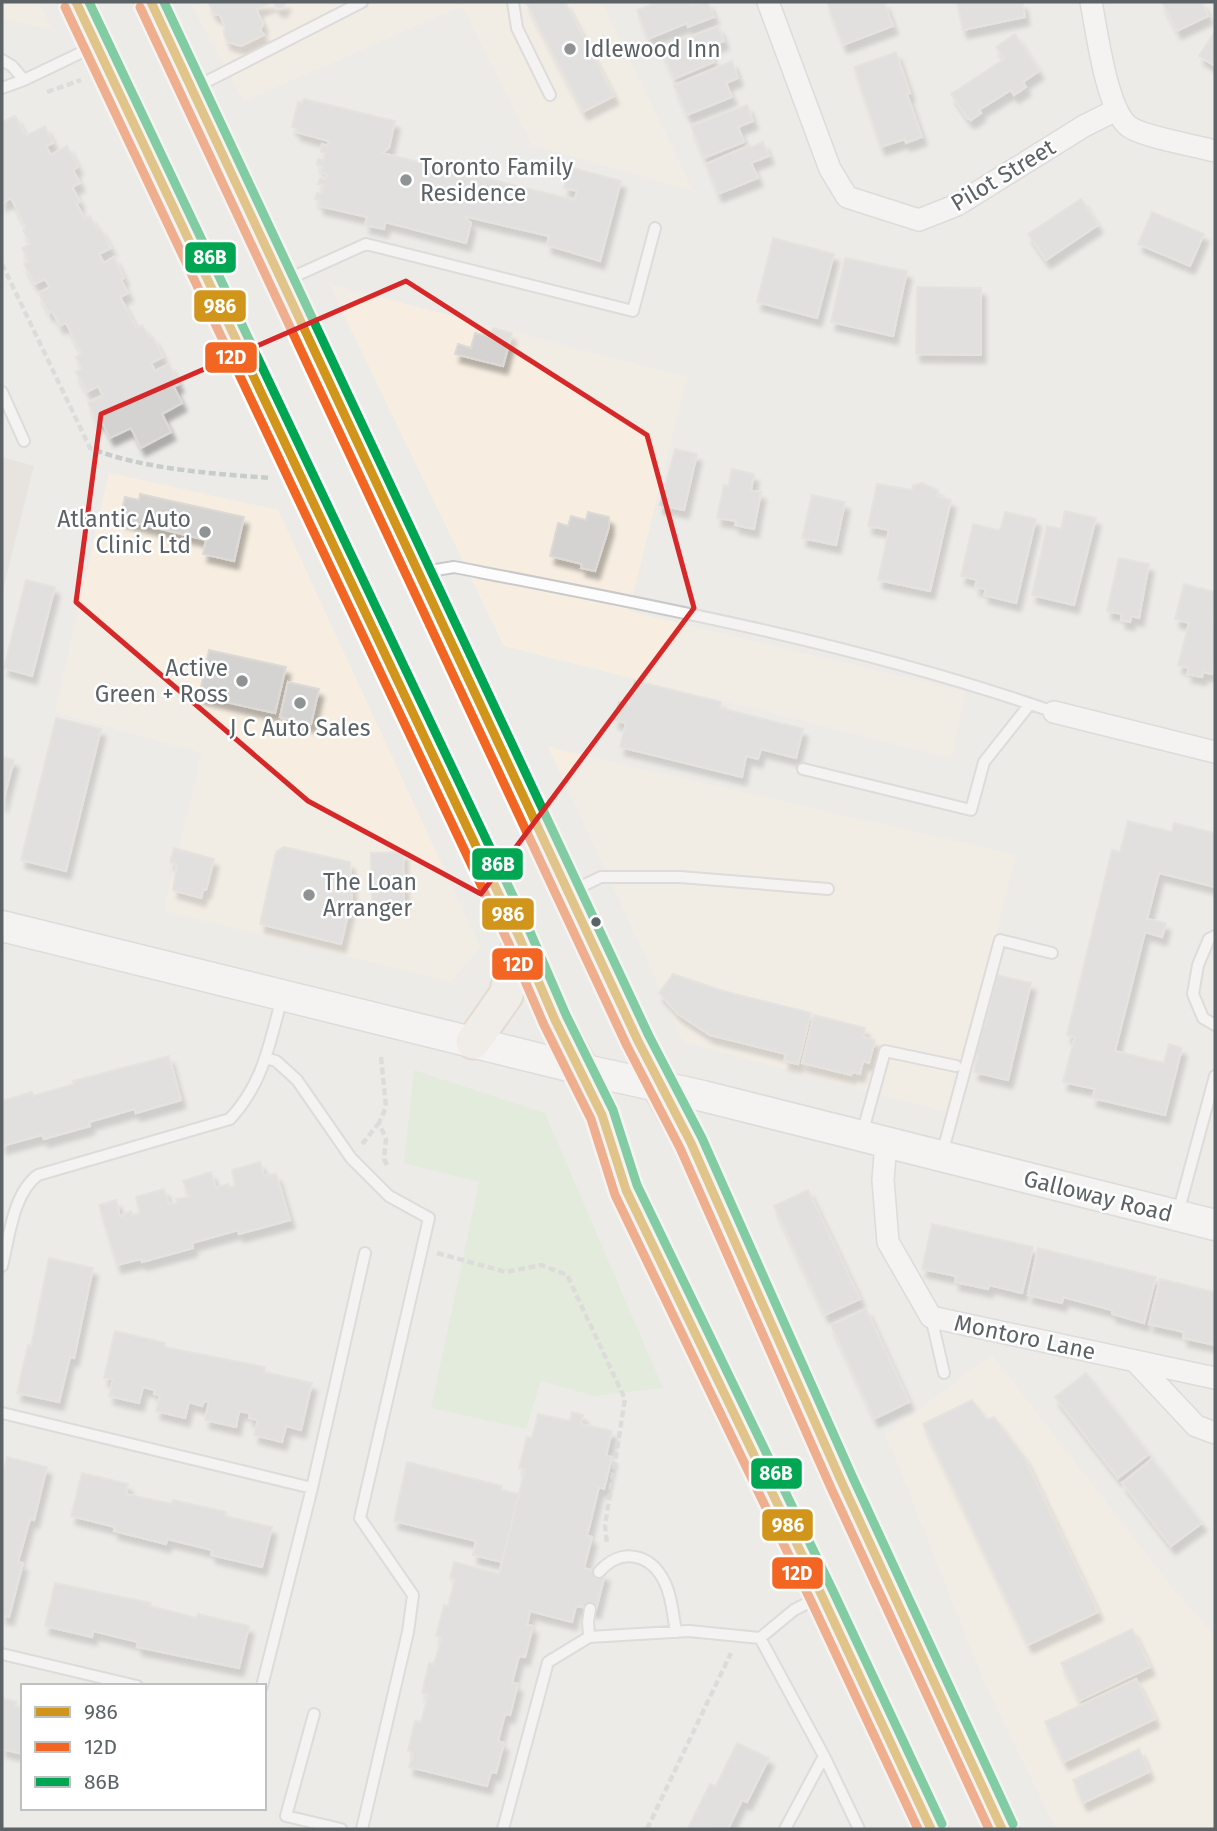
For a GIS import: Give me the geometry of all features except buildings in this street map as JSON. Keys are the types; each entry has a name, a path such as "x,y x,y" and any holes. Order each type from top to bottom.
{"main road":[{"path":"76,2 520,939 555,1020 581,1069 602,1115 626,1190 931,1829"},
{"path":"151,2 660,1087 691,1143 842,1483 1002,1829"},
{"path":"473,1042 506,995 520,939"}],"street":[{"name":"Pilot Street","path":"768,2 830,169 846,197 868,205 919,220 957,205 1084,126 1116,110"},
{"path":"1091,2 1116,110 1129,127 1215,150"},
{"path":"1054,712 1215,752"},
{"name":"Galloway Road","path":"2,926 581,1069 703,1096 1215,1225"},
{"name":"Montoro Lane","path":"873,1140 883,1180 888,1242 931,1317 1215,1378"},
{"path":"1135,1361 1196,1426 1215,1433"}],"lane":[{"path":"192,89 362,2"},
{"path":"513,2 517,28 550,94"},
{"path":"2,88 96,46"},
{"path":"2,60 12,66 24,80"},
{"path":"282,282 366,244 634,311 655,228"},
{"path":"2,392 24,441"},
{"path":"418,573 454,567 673,610 935,673 1054,712"},
{"path":"803,769 971,810 985,762 1030,704"},
{"path":"568,892 601,877 680,877 828,889"},
{"path":"1215,936 1209,939 1198,965 1193,994 1203,1018 1215,1025"},
{"path":"942,1157 1000,940 1052,953"},
{"path":"2,1266 19,1199 32,1179 47,1171 226,1122 239,1109 263,1070 283,995"},
{"path":"873,1140 885,1051 956,1066"},
{"path":"265,1058 276,1061 297,1080 351,1158 389,1196 429,1218 360,1518 412,1595 408,1632 362,1829"},
{"path":"1178,1216 1215,1076"},
{"path":"263,1684 312,1488 365,1253"},
{"path":"931,1317 944,1373"},
{"path":"2,1413 312,1488"},
{"path":"599,1573 608,1563 619,1557 633,1556 658,1570 667,1586 676,1632"},
{"path":"503,1829 548,1662 589,1637 689,1631 760,1638 794,1610 822,1596"},
{"path":"589,1637 590,1609"},
{"path":"760,1638 824,1756 859,1829"},
{"path":"2,1654 128,1684"},
{"path":"314,1714 286,1816 341,1829"},
{"path":"785,1829 824,1756"}],"path":[{"path":"2,264 90,448 110,457 210,473 275,478"},
{"path":"381,1057 386,1107 379,1123 386,1139 384,1159 393,1182 389,1196"},
{"path":"423,1249 506,1272 541,1265 567,1275 625,1399 605,1525 608,1563"},
{"path":"647,1829 731,1654 737,1636"}],"highlighted area":[{"path":"406,281 647,435 694,608 481,894 308,801 76,602 101,414"}],"shaded area":[{"path":"2,2 38,2 54,31 2,18"},
{"path":"190,2 602,2 693,191 532,145 462,6 244,101"},
{"path":"329,284 687,377 629,611 966,692 951,758 504,646"},
{"path":"2,457 34,466 2,594"},
{"path":"109,473 278,510 480,947 451,982 164,911 202,753 55,712"},
{"path":"548,747 1016,855 951,1113 683,1042"},
{"path":"992,1355 1174,1590 1215,1636 1215,1829 1056,1829 985,1684 886,1434"}],"green space":[{"path":"414,1070 545,1113 663,1388 594,1396 541,1381 526,1429 431,1408 479,1182 404,1163"}],"transit line":[{"name":"986","path":"76,2 602,1115 626,1190 931,1829"},
{"name":"86B","path":"89,2 613,1110 637,1185 942,1824"},
{"name":"986","path":"151,2 638,1041 691,1143 842,1483 1002,1829"},
{"name":"86B","path":"164,2 649,1036 702,1138 853,1478 1013,1824"},
{"name":"12D","path":"65,7 509,944 544,1025 591,1119 615,1195 918,1829"},
{"name":"12D","path":"140,7 627,1046 680,1148 831,1488 989,1829"}],"place":[{"name":"Idlewood Inn","path":"570,49"},
{"name":"Toronto Family Residence","path":"406,180"},
{"name":"Atlantic Auto Clinic Ltd","path":"205,532"},
{"name":"Active Green + Ross","path":"242,681"},
{"name":"J C Auto Sales","path":"300,703"},
{"name":"The Loan Arranger","path":"309,895"}]}
